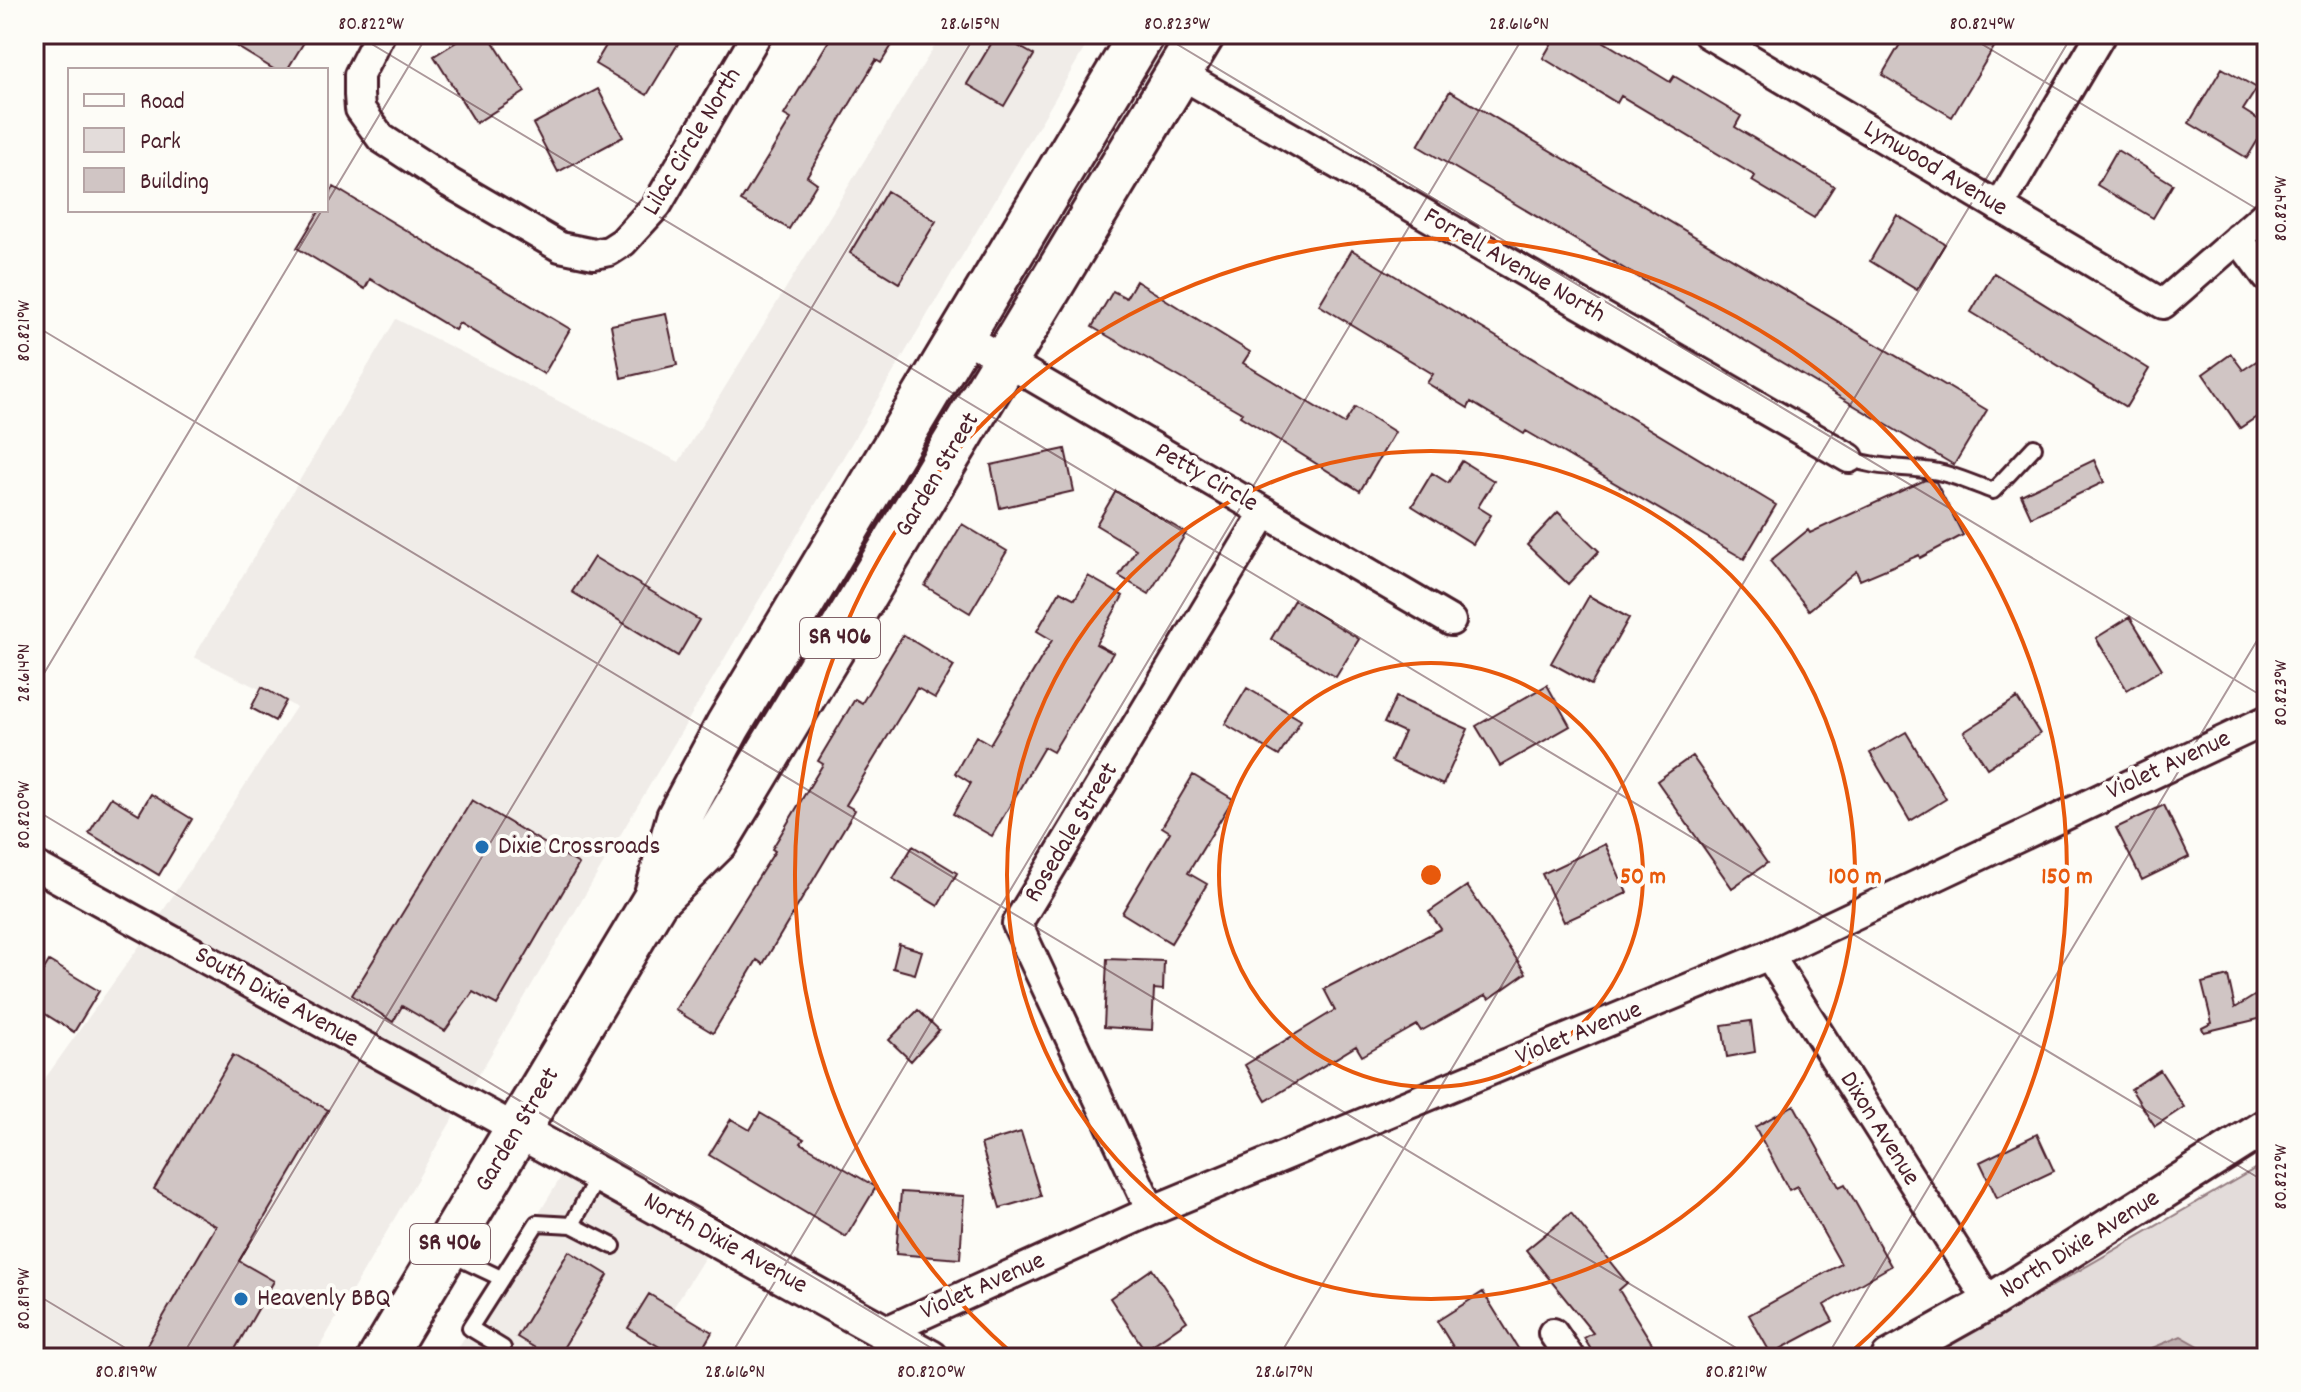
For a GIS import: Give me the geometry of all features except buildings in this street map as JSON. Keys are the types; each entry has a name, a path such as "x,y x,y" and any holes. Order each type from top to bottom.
{"main road":[{"name":"Garden Street","path":"389,1352 445,1251 655,900 679,818 728,726 1142,34"},
{"name":"Garden Street","path":"655,900 717,839 1202,34"}],"street":[{"name":"Lilac Circle North","path":"380,34 359,75 360,109 381,138 450,183 560,247 594,254 609,251 640,228 657,205 757,34"},
{"name":"Lynwood Avenue","path":"1708,34 2163,304 2238,238"},
{"path":"1999,207 2101,34"},
{"name":"Forrell Avenue North","path":"1179,73 1849,458"},
{"path":"2267,213 2238,238 2267,277"},
{"name":"Petty Circle","path":"961,335 1451,621"},
{"name":"Rosedale Street","path":"1151,1211 1017,924 1265,512"},
{"name":"Violet Avenue","path":"884,1332 1151,1211 1769,955 2267,720"},
{"name":"South Dixie Avenue","path":"34,865 518,1130"},
{"name":"Dixon Avenue","path":"1769,955 1989,1302"},
{"name":"North Dixie Avenue","path":"1889,1358 1989,1302 2267,1126"},
{"name":"North Dixie Avenue","path":"518,1130 931,1358"},
{"path":"1553,1333 1570,1358"}],"lane":[{"path":"1849,458 1877,468 1938,472 1993,491 2034,447"},
{"path":"572,1225 599,1175"},
{"path":"497,1358 503,1348 470,1328 537,1223 572,1225 613,1246"},
{"path":"445,1251 501,1278"}],"shaded area":[{"path":"942,34 1093,34 471,1088 159,917 296,707 194,657 396,319 679,462"},
{"path":"143,941 456,1113 313,1358 34,1358 34,1094"},
{"path":"564,1172 708,1252 642,1358 452,1358"},
{"path":"2181,1336 2220,1358 2128,1358"}],"green space":[{"path":"2258,1167 2267,1173 2267,1358 1928,1358"}],"place":[{"name":"Dixie Crossroads","path":"482,847"},
{"name":"Heavenly BBQ","path":"241,1299"}]}
